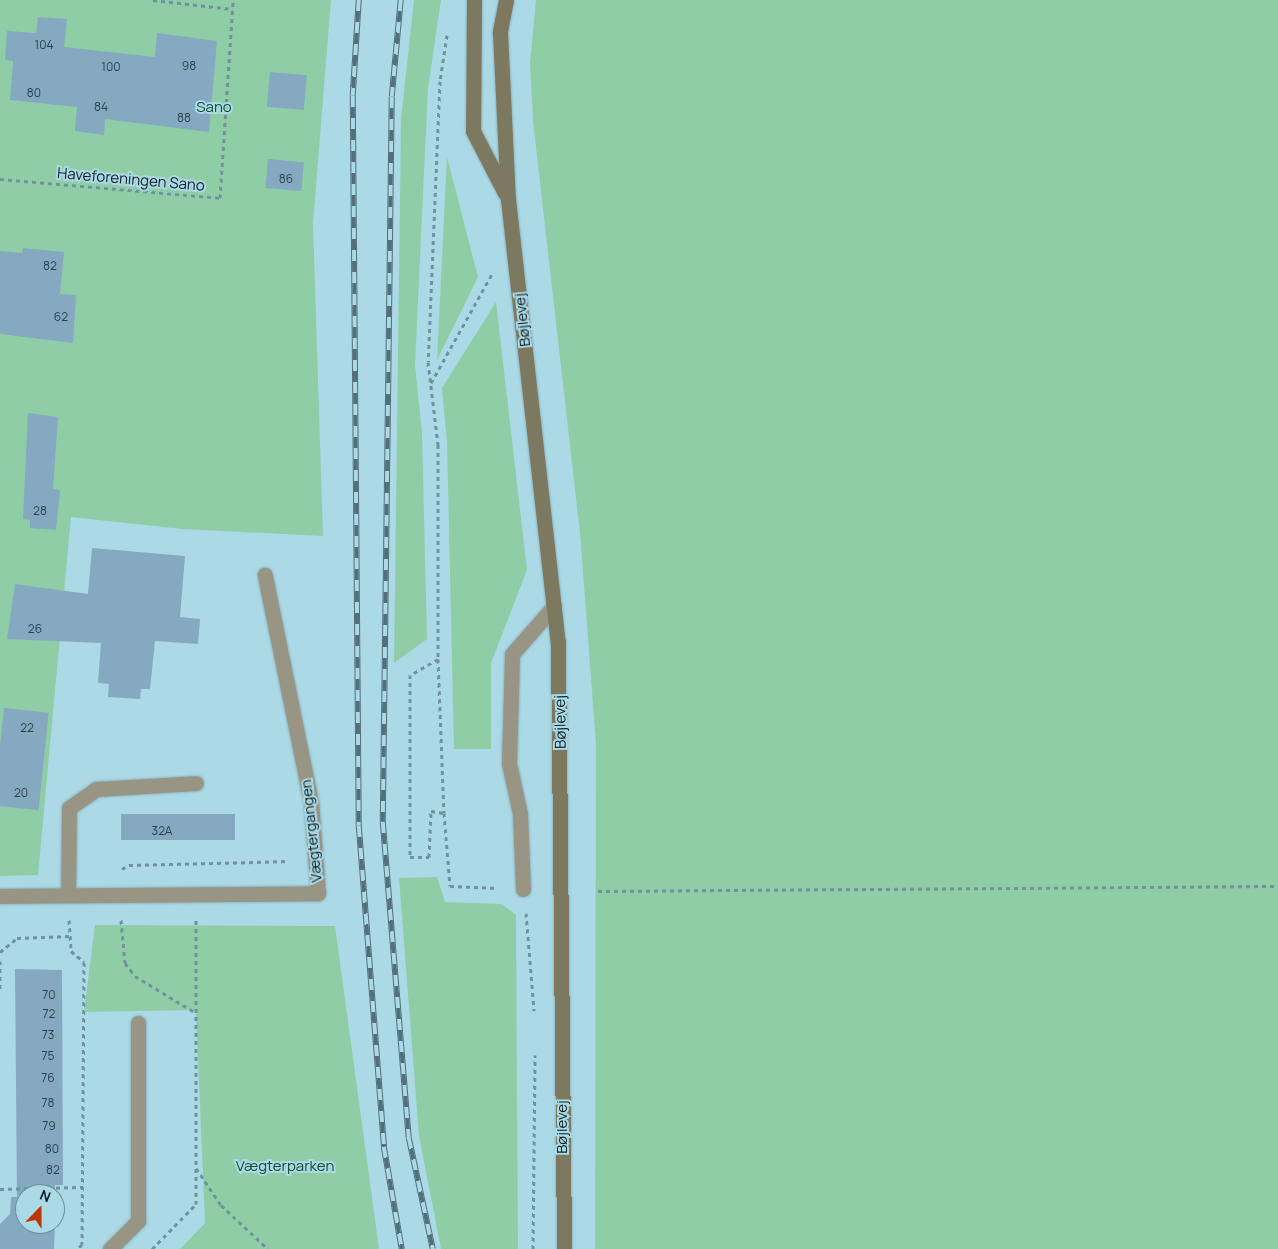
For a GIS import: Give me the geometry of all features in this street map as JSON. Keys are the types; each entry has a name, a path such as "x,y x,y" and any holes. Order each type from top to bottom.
{"street":[{"name":"Bøjlevej","path":"474,0 472,131 508,199"},
{"name":"Bøjlevej","path":"506,0 500,32 508,199 554,606 563,887 564,1249"},
{"name":"Vægtergangen","path":"0,896 318,893 311,802 265,575"},
{"path":"524,889 520,814 509,763 512,654 554,606"},
{"path":"68,895 69,808 96,789 196,783"},
{"path":"110,1249 138,1220 138,1023"}],"path":[{"path":"153,0 232,9"},
{"name":"Haveforeningen Sano","path":"0,179 220,198 233,0"},
{"path":"448,27 440,82 430,384 438,445 438,659 444,813 450,886 524,889 535,1016"},
{"path":"430,384 488,277 514,257"},
{"path":"438,659 410,675 410,857 429,857 431,811 444,813"},
{"path":"598,891 1278,886"},
{"path":"152,1249 196,1204 196,894"},
{"path":"68,895 71,951 84,962 82,1244 78,1249"},
{"path":"121,895 120,945 125,963 135,976 196,1013"},
{"path":"0,952 17,938 70,936"},
{"path":"0,961 0,992"},
{"path":"533,1249 535,1045"},
{"path":"196,1168 221,1205 268,1249"},
{"path":"0,1188 82,1187"}],"green space":[{"name":"Sano","path":"0,0 331,0 313,223 323,536 182,529 71,517 38,875 0,876"},
{"path":"414,0 441,0 428,88 415,365 422,433 427,639 394,663 401,119"},
{"path":"536,0 1278,0 1278,1249 595,1249 596,744 580,533 533,121 530,62"},
{"path":"447,157 478,277 437,360"},
{"path":"496,302 527,570 491,663 491,749 454,749 447,442 442,388"},
{"path":"437,877 445,902 502,904 516,915 518,1249 441,1249 419,1136 399,878"},
{"name":"Vægterparken","path":"95,925 335,926 379,1249 180,1249 205,1223 196,1010 84,1012"}],"building":[{"path":"38,17 67,19 64,47 155,57 157,33 217,41 209,132 105,119 104,135 75,131 77,107 10,100 13,61 5,60 7,31 36,33"},
{"path":"270,72 307,75 304,110 267,107"},
{"path":"268,159 304,162 301,191 265,188"},
{"path":"23,248 64,252 60,294 76,295 73,343 0,334 0,251 22,253"},
{"path":"28,413 58,417 53,489 60,490 56,530 30,528 30,520 23,519"},
{"path":"92,548 185,556 180,617 200,619 198,644 155,641 150,689 141,689 140,699 108,697 109,684 98,683 101,643 7,639 15,584 88,594"},
{"path":"4,708 49,713 39,810 0,806 0,746"},
{"path":"121,814 235,814 235,840 121,840"},
{"path":"15,969 62,970 63,1184 17,1184"},
{"path":"11,1197 15,1197 15,1234 55,1234 54,1249 0,1249 0,1224 10,1214"}],"railway":[{"path":"359,0 353,96 359,826 384,1147 402,1249"},
{"path":"401,0 392,97 383,822 409,1138 433,1249"}]}
